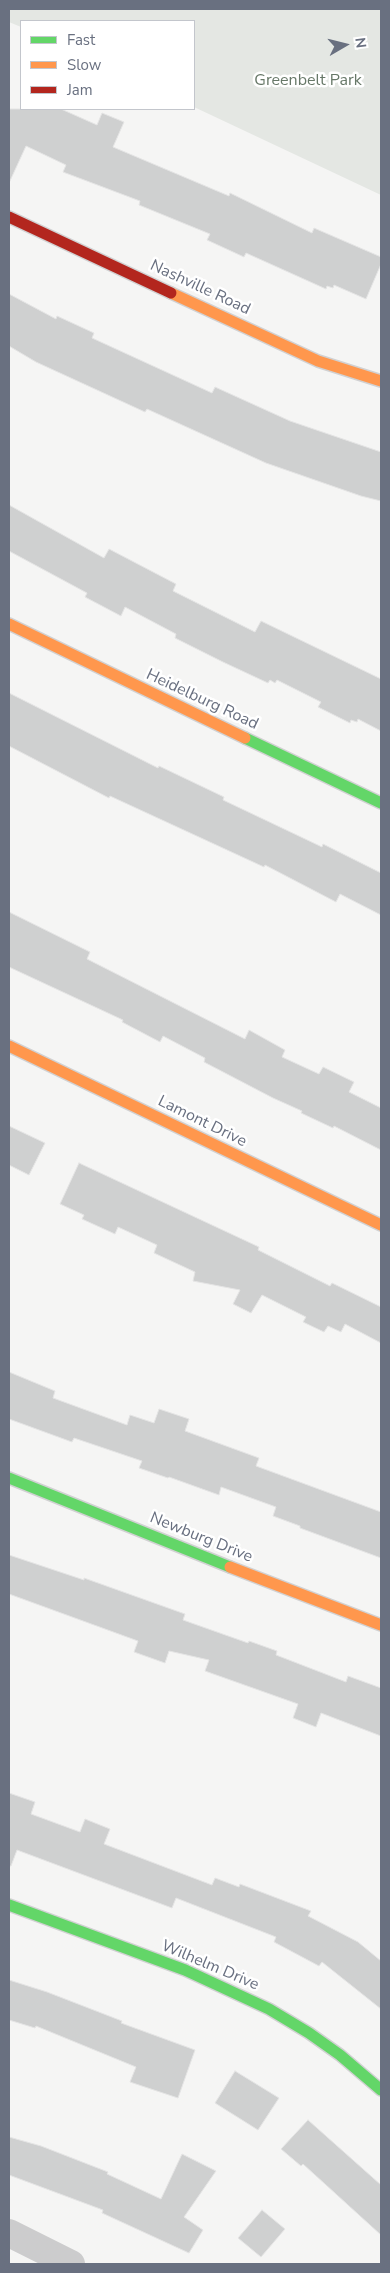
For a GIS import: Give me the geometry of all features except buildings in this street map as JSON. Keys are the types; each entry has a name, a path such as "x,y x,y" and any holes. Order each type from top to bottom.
{"street":[{"name":"Nashville Road","path":"9,217 318,361 381,381"},
{"name":"Heidelburg Road","path":"9,624 381,803"},
{"name":"Lamont Drive","path":"9,1046 381,1225"},
{"name":"Newburg Drive","path":"9,1478 381,1626"},
{"name":"Wilhelm Drive","path":"9,1905 185,1970 269,2009 310,2033 340,2055 381,2090"},
{"path":"9,2234 71,2264"}],"green space":[{"name":"Greenbelt Park","path":"9,9 381,9 381,195 195,107 195,20 20,20 20,27 9,22"}],"traffic: fast":[{"path":"245,738 381,803"},
{"path":"9,1478 230,1567"},
{"path":"9,1905 185,1970 269,2009 309,2033 340,2055 381,2090"}],"traffic: slow":[{"path":"171,293 318,361 381,381"},
{"path":"9,624 245,738"},
{"path":"9,1046 381,1225"},
{"path":"230,1567 381,1625"}],"traffic: jam":[{"path":"9,217 171,293"}]}
